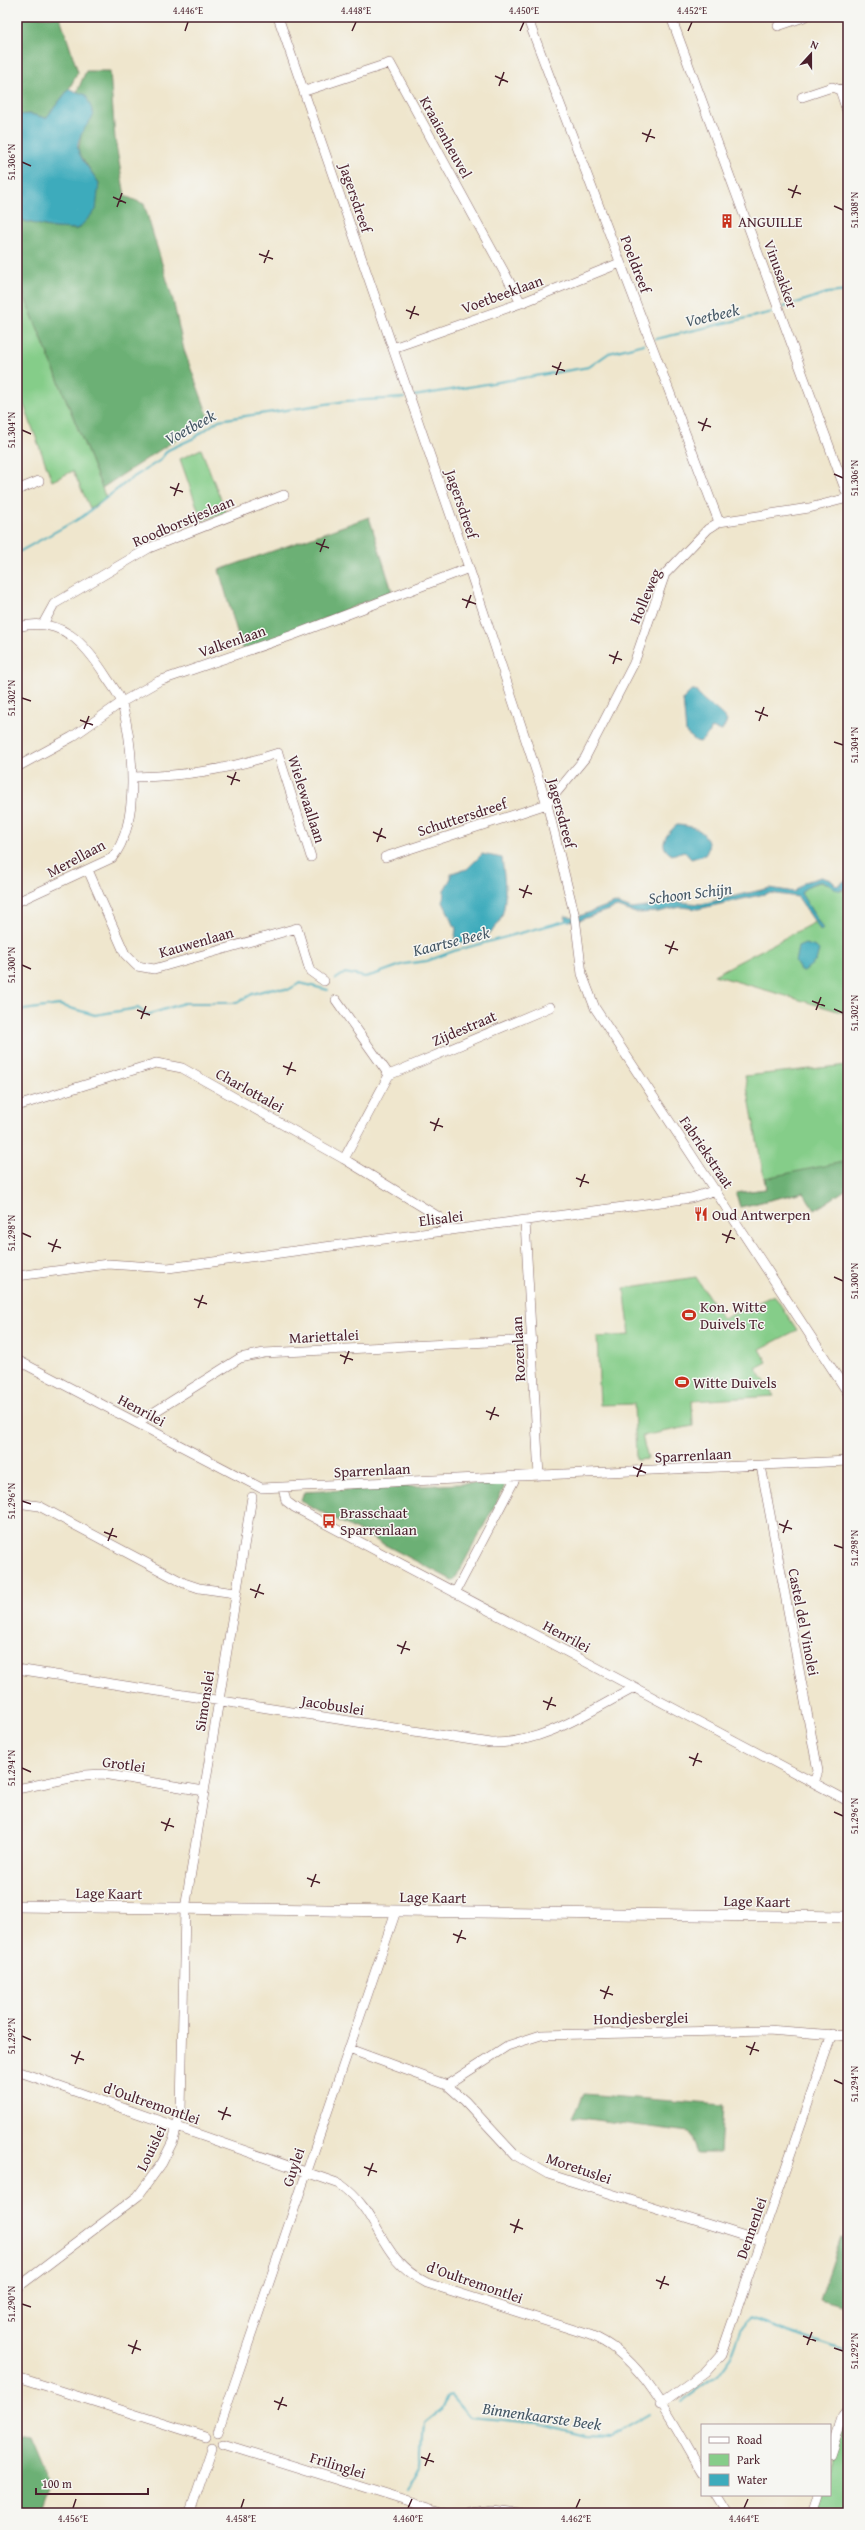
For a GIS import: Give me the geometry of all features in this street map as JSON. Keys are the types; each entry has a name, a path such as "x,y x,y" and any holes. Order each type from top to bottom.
{"street":[{"name":"Jagersdreef","path":"278,17 470,568 547,804 575,919 582,974 595,1008"},
{"name":"Poeldreef","path":"527,17 719,522"},
{"name":"Vinusakker","path":"671,17 848,497"},
{"path":"778,26 804,17"},
{"name":"Kraaienheuvel","path":"305,91 390,63 521,303"},
{"path":"802,97 832,87 844,89 848,114"},
{"name":"Voetbeeklaan","path":"393,348 521,303 620,263"},
{"path":"17,490 39,481"},
{"name":"Roodborstjeslaan","path":"43,624 54,604 149,548 284,495"},
{"name":"Holleweg","path":"547,804 585,758 634,663 666,574 708,529 719,522 809,508 848,497"},
{"name":"Valkenlaan","path":"17,767 72,738 122,702 159,681 293,635 470,568"},
{"path":"17,626 43,624 61,629 78,639 95,659 122,702"},
{"name":"Merellaan","path":"17,902 112,858 120,848 125,836 133,777 122,702"},
{"name":"Wielewaallaan","path":"133,777 180,776 221,770 278,752 311,857"},
{"name":"Schuttersdreef","path":"386,857 547,804"},
{"name":"Kauwenlaan","path":"88,870 125,954 137,966 154,969 297,928 310,971 324,981"},
{"path":"336,1000 389,1075 344,1159"},
{"name":"Zijdestraat","path":"389,1075 550,1007"},
{"name":"Fabriekstraat","path":"595,1008 848,1393"},
{"name":"Charlottalei","path":"17,1106 156,1063 169,1064 182,1068 344,1159 439,1217 447,1231"},
{"name":"Elisalei","path":"17,1276 108,1264 168,1268 691,1198 716,1190"},
{"name":"Rozenlaan","path":"525,1221 539,1476"},
{"name":"Mariettalei","path":"137,1423 240,1358 264,1353 532,1340"},
{"name":"Henrilei","path":"17,1360 254,1486"},
{"name":"Sparrenlaan","path":"254,1486 260,1488 283,1488 848,1461"},
{"name":"Castel del Vinolei","path":"761,1466 818,1771 814,1782"},
{"path":"455,1593 516,1477"},
{"name":"Henrilei","path":"283,1488 286,1501 294,1507 848,1801"},
{"name":"Simonslei","path":"185,1909 235,1593 252,1497"},
{"path":"17,1503 39,1506 184,1583 199,1588 235,1593"},
{"name":"Jacobuslei","path":"17,1669 501,1743 526,1740 550,1732 634,1688"},
{"name":"Grotlei","path":"17,1789 85,1775 103,1774 204,1791"},
{"name":"Lage Kaart","path":"17,1906 848,1917"},
{"name":"Louislei","path":"17,2288 138,2196 162,2163 177,2127 181,2111 185,1909"},
{"name":"Guylei","path":"218,2432 396,1911"},
{"name":"Hondjesberglei","path":"447,2085 507,2046 541,2035 768,2030 848,2036"},
{"name":"Dennenlei","path":"660,2404 711,2367 721,2355 832,2034"},
{"name":"Moretuslei","path":"349,2049 447,2085 465,2101 515,2155 531,2166 548,2174 761,2241"},
{"name":"d'Oultremontlei","path":"17,2071 307,2171 340,2184 352,2193 368,2212 387,2249 405,2270 414,2276 427,2283 600,2339 614,2347 634,2366 660,2404 701,2470"},
{"path":"17,2377 206,2437"},
{"path":"831,2452 843,2416 848,2410"},
{"path":"212,2431 218,2432 224,2437 223,2444 218,2448 212,2448 207,2443 206,2437 212,2431"},
{"name":"Frilinglei","path":"223,2444 445,2513"},
{"path":"190,2513 212,2448"},
{"path":"717,2496 727,2513"},
{"path":"810,2513 816,2496"},
{"path":"472,2513 519,2513"}],"green space":[{"path":"17,17 60,17 78,72 69,89 46,118 30,114 17,115"},
{"path":"86,71 110,71 115,139 125,196 144,204 173,300 184,350 209,418 102,488 17,278 17,206 23,221 54,228 78,229 99,183 78,152 84,118 76,94"},
{"path":"17,278 106,498 90,508 73,471 52,481 17,386"},
{"path":"201,449 226,512 202,521 180,459"},
{"path":"369,517 392,591 243,652 219,570"},
{"path":"820,882 828,883 843,891 848,886 848,1014 714,975 815,922 821,931 801,894 807,886"},
{"path":"848,1065 848,1188 815,1210 803,1192 740,1207 736,1193 766,1189 745,1076"},
{"path":"848,1161 848,1188 815,1210 803,1192 740,1207 736,1193 766,1189 765,1178"},
{"name":"Witte Duivels","path":"696,1277 723,1319 774,1295 797,1330 760,1349 767,1362 756,1368 774,1396 692,1401 693,1426 642,1436 648,1459 636,1460 634,1404 600,1405 597,1337 630,1335 624,1288"},
{"path":"499,1482 504,1483 504,1488 454,1581 301,1501 304,1492"},
{"path":"584,2094 723,2105 720,2153 697,2153 689,2132 573,2117"},
{"path":"841,2238 848,2240 848,2307 820,2299"},
{"path":"848,2414 848,2513 813,2513 819,2496 831,2496 833,2454"},
{"path":"17,2436 31,2438 50,2483 41,2508 47,2513 17,2513"}],"water":[{"path":"69,89 86,95 94,115 81,136 78,143 78,150 80,156 99,183 96,210 78,229 54,228 23,221 17,206 17,115 30,114 46,118"},
{"path":"692,690 695,690 727,721 722,731 711,728 710,733 700,742 696,741 686,733 683,699"},
{"path":"677,825 692,827 703,834 708,844 708,850 705,855 691,859 684,851 672,855 667,851 664,844 665,840"},
{"path":"482,854 502,858 505,903 502,914 498,924 491,932 478,939 454,944 456,929 443,902 444,890 451,878 451,873 467,869"},
{"path":"821,877 831,880 837,886 848,879 848,886 839,890 827,883 820,882 809,886 801,893 823,929 821,931 798,897 769,893 698,909 681,907 658,912 636,913 617,907 580,920 568,921 564,916 577,917 615,903 632,909 679,902 701,904 770,888 794,892 805,882"},
{"path":"805,944 816,947 819,950 816,961 804,971 800,970 795,962 798,947"}],"waterway":[{"name":"Voetbeek","path":"784,307 827,293 848,291"},
{"name":"Voetbeek","path":"656,339 773,312"},
{"name":"Voetbeek","path":"414,396 589,367 609,353 644,344"},
{"name":"Voetbeek","path":"17,553 82,517 129,480 159,461 168,450 194,438 219,420 346,401 404,398"},
{"name":"Kaartse Beek","path":"336,979 345,973 365,977 404,964 427,961 454,951 569,920"},
{"name":"Kaartse Beek","path":"17,1011 59,1005 95,1015 138,1008 147,1015 184,1003 237,1003 252,994 273,988 288,990 300,983 328,990"},
{"name":"Binnenkaarste Beek","path":"681,2402 717,2376 731,2357 744,2322 749,2319 848,2352"},
{"name":"Binnenkaarste Beek","path":"408,2490 422,2465 425,2423 441,2410 447,2397 451,2396 469,2417 537,2423 586,2435 611,2436 649,2414"}],"place":[{"name":"ANGUILLE","path":"727,221"},
{"name":"Oud Antwerpen","path":"701,1214"},
{"name":"Kon. Witte Duivels Tc","path":"689,1315"},
{"name":"Witte Duivels","path":"682,1382"},
{"name":"Brasschaat Sparrenlaan","path":"329,1521"}],"water label":[{"name":"Schoon Schijn","path":"690,893"}]}
